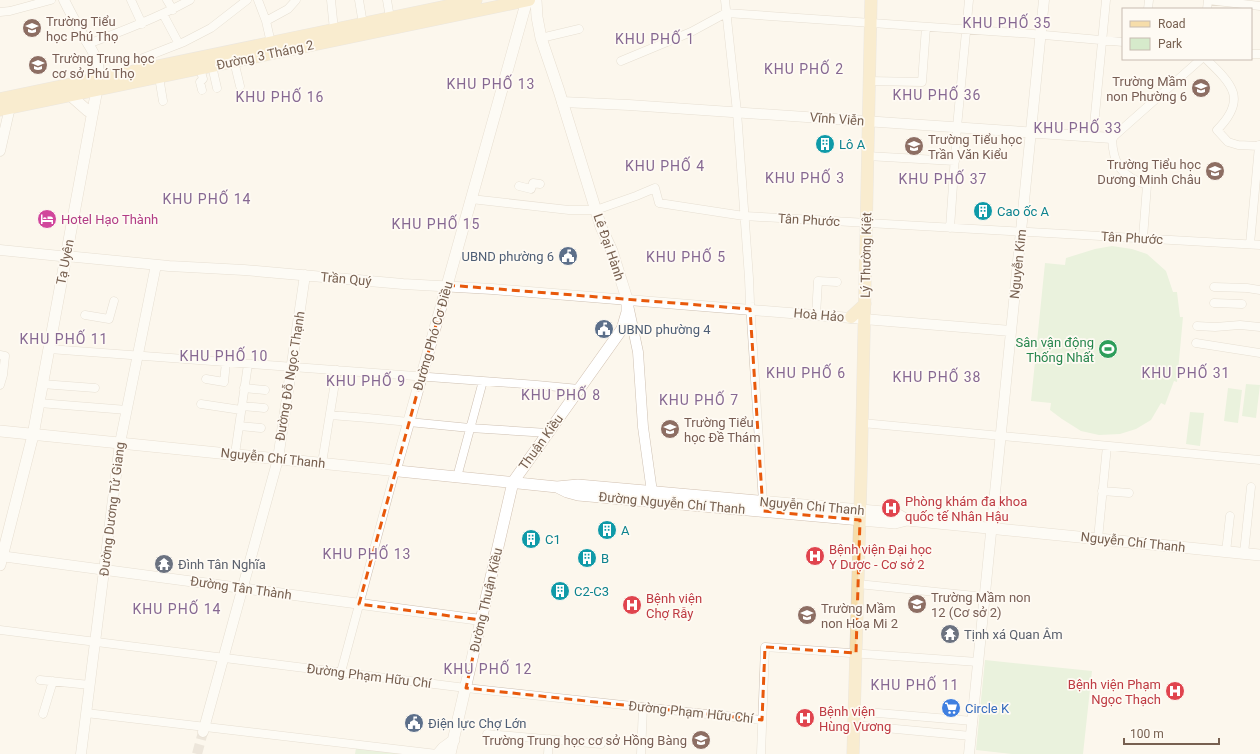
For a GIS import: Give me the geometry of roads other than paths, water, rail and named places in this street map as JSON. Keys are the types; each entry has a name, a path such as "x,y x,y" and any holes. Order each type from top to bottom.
{"main road":[{"name":"Đường 3 Tháng 2","path":"5,103 71,96 137,70 476,0"},
{"name":"Lý Thường Kiệt","path":"853,754 860,515 871,0"},
{"name":"Đường 3 Tháng 2","path":"5,103 159,77 501,3 531,2"},
{"name":"Lê Đại Hành","path":"531,2 601,227 612,251 627,299"},
{"name":"Đường Phó Cơ Điều","path":"395,471 471,199 531,2"},
{"name":"Tạ Uyên","path":"63,256 88,111 94,87"},
{"name":"Tạ Uyên","path":"29,434 94,87"},
{"path":"71,96 88,111"},
{"name":"Thuận Kiều","path":"513,482 622,329 627,312 627,299"},
{"path":"850,318 865,304"},
{"name":"Tạ Uyên","path":"29,434 39,402 45,349"},
{"path":"0,431 29,434"},
{"path":"0,538 29,434"},
{"path":"1,559 29,434"},
{"name":"Nguyễn Chí Thanh","path":"29,434 513,482"},
{"name":"Đường Nguyễn Chí Thanh","path":"513,482 557,487 578,485 652,497 734,504"},
{"name":"Đường Thuận Kiều","path":"450,754 513,482"},
{"name":"Đường Nguyễn Chí Thanh","path":"557,487 578,495 637,495"},
{"name":"Nguyễn Chí Thanh","path":"734,504 763,506"},
{"name":"Đường Nguyễn Chí Thanh","path":"763,506 860,515 895,523 907,520"},
{"name":"Nguyễn Chí Thanh","path":"907,520 1260,555"},
{"path":"438,754 443,748 454,740"}],"street":[{"path":"0,12 10,11 51,0"},
{"path":"64,0 88,44 93,50 98,62 99,70 94,87"},
{"path":"131,0 142,24"},
{"path":"167,0 172,10"},
{"path":"88,44 142,24 190,0"},
{"path":"137,70 139,62 143,58 179,44 211,28 247,0"},
{"path":"258,0 266,22 271,43"},
{"path":"266,22 288,9 296,0"},
{"path":"331,0 334,30"},
{"path":"359,0 362,24"},
{"path":"387,0 390,18"},
{"path":"725,0 737,112 763,506"},
{"path":"950,228 957,127 969,0"},
{"name":"Nguyễn Kim","path":"969,754 1044,0"},
{"path":"1093,136 1106,0"},
{"path":"1208,0 1260,6"},
{"path":"621,62 691,32 726,13 1122,42"},
{"path":"163,14 179,44"},
{"path":"869,81 922,82 926,27"},
{"path":"541,38 579,29"},
{"path":"1143,238 1147,185 1134,180 1120,170 1114,155 1112,138 1200,60"},
{"path":"1207,60 1230,84 1234,92 1233,108 1229,116 1217,130 1228,142 1238,145 1260,146 1250,244"},
{"path":"234,61 240,86"},
{"path":"206,67 217,88"},
{"path":"202,90 200,82 203,79 206,67"},
{"path":"159,77 163,101"},
{"name":"Vĩnh Viễn","path":"562,102 629,104 1112,138"},
{"path":"0,151 5,103"},
{"path":"867,156 955,161"},
{"path":"519,186 531,189 532,183 540,184"},
{"name":"Tân Phước","path":"471,199 568,210 596,210 655,188 659,204 744,216 1260,245"},
{"name":"Trần Quý","path":"0,250 156,265 627,299"},
{"name":"Đường Dương Tử Giang","path":"81,754 120,443 156,265"},
{"name":"Đường Đỗ Ngọc Thạnh","path":"204,729 278,459 305,275"},
{"path":"816,315 818,281 837,282"},
{"path":"1214,287 1260,290"},
{"name":"Hoà Hảo","path":"627,299 1011,331"},
{"name":"Lê Đại Hành","path":"627,299 638,352 643,427 652,497"},
{"path":"86,315 109,319 114,301"},
{"path":"1214,303 1242,304"},
{"path":"1197,326 1215,327 1240,325 1260,327"},
{"path":"1196,343 1260,353"},
{"path":"45,349 579,389"},
{"path":"0,355 5,356 0,385"},
{"path":"206,379 224,382 226,362"},
{"path":"235,454 248,364"},
{"path":"322,463 337,370"},
{"path":"457,477 483,381"},
{"path":"42,384 95,388"},
{"path":"244,388 265,390"},
{"path":"39,402 127,410"},
{"path":"201,404 241,408 264,408"},
{"path":"330,415 470,428 548,433"},
{"path":"862,423 1260,460"},
{"path":"239,426 261,428"},
{"path":"1098,539 1106,446"},
{"name":"Đường Phó Cơ Điều","path":"341,672 395,471"},
{"path":"1244,553 1251,487"},
{"path":"1102,491 1129,493"},
{"path":"1226,552 1230,516"},
{"name":"Đường Tân Thành","path":"1,559 104,570 481,620"},
{"path":"858,584 985,597"},
{"name":"Đường Phạm Hữu Chí","path":"0,630 466,688 762,720"},
{"path":"761,754 765,647 978,662"},
{"path":"40,680 90,685"},
{"path":"43,714 53,681"},
{"path":"641,754 643,707"},
{"path":"854,711 973,721"},
{"path":"86,713 204,729 438,754"},
{"path":"853,725 971,736"},
{"path":"487,734 601,744"},
{"path":"548,754 549,739"}],"tunnel":[{"path":"197,754 203,732"}],"place":[{"name":"Trường Tiểu học Phú Thọ","path":"32,28"},
{"name":"Trường Trung học cơ sở Phú Thọ","path":"38,65"},
{"name":"Trường Mầm non Phường 6","path":"1201,88"},
{"name":"Lô A","path":"825,144"},
{"name":"Trường Tiểu học Trần Văn Kiểu","path":"914,146"},
{"name":"Trường Tiểu học Dương Minh Châu","path":"1215,171"},
{"name":"Cao ốc A","path":"983,211"},
{"name":"Hotel Hạo Thành","path":"47,219"},
{"name":"UBND phường 6","path":"568,256"},
{"name":"UBND phường 4","path":"604,329"},
{"name":"Sân vận động Thống Nhất","path":"1108,349"},
{"name":"Trường Tiểu học Đề Thám","path":"670,429"},
{"name":"Phòng khám đa khoa quốc tế Nhân Hậu","path":"891,508"},
{"name":"A","path":"607,530"},
{"name":"C1","path":"531,539"},
{"name":"Bệnh viện Đại học Y Dược - Cơ sở 2","path":"815,556"},
{"name":"B","path":"587,558"},
{"name":"Đình Tân Nghĩa","path":"164,564"},
{"name":"C2-C3","path":"560,591"},
{"name":"Trường Mầm non 12 (Cơ sở 2)","path":"917,604"},
{"name":"Bệnh viện Chợ Rẫy","path":"632,605"},
{"name":"Trường Mầm non Hoạ Mi 2","path":"807,615"},
{"name":"Tịnh xá Quan Âm","path":"950,634"},
{"name":"Bệnh viện Phạm Ngọc Thạch","path":"1175,691"},
{"name":"Circle K","path":"951,708"},
{"name":"Bệnh viện Hùng Vương","path":"805,718"},
{"name":"Điện lực Chợ Lớn","path":"414,723"},
{"name":"Trường Trung học cơ sở Hồng Bàng","path":"701,740"}],"district":[{"name":"KHU PHỐ 35","path":"1007,23"},
{"name":"KHU PHỐ 1","path":"655,39"},
{"name":"KHU PHỐ 2","path":"804,69"},
{"name":"KHU PHỐ 13","path":"491,84"},
{"name":"KHU PHỐ 36","path":"937,95"},
{"name":"KHU PHỐ 16","path":"280,97"},
{"name":"KHU PHỐ 33","path":"1078,128"},
{"name":"KHU PHỐ 4","path":"665,166"},
{"name":"KHU PHỐ 3","path":"805,178"},
{"name":"KHU PHỐ 37","path":"943,179"},
{"name":"KHU PHỐ 14","path":"207,199"},
{"name":"KHU PHỐ 15","path":"436,224"},
{"name":"KHU PHỐ 5","path":"686,257"},
{"name":"KHU PHỐ 11","path":"64,339"},
{"name":"KHU PHỐ 10","path":"224,356"},
{"name":"KHU PHỐ 6","path":"806,373"},
{"name":"KHU PHỐ 31","path":"1186,373"},
{"name":"KHU PHỐ 38","path":"937,377"},
{"name":"KHU PHỐ 9","path":"366,381"},
{"name":"KHU PHỐ 8","path":"561,395"},
{"name":"KHU PHỐ 7","path":"699,400"},
{"name":"KHU PHỐ 13","path":"367,554"},
{"name":"KHU PHỐ 14","path":"177,609"},
{"name":"KHU PHỐ 12","path":"488,669"},
{"name":"KHU PHỐ 11","path":"915,685"}]}
